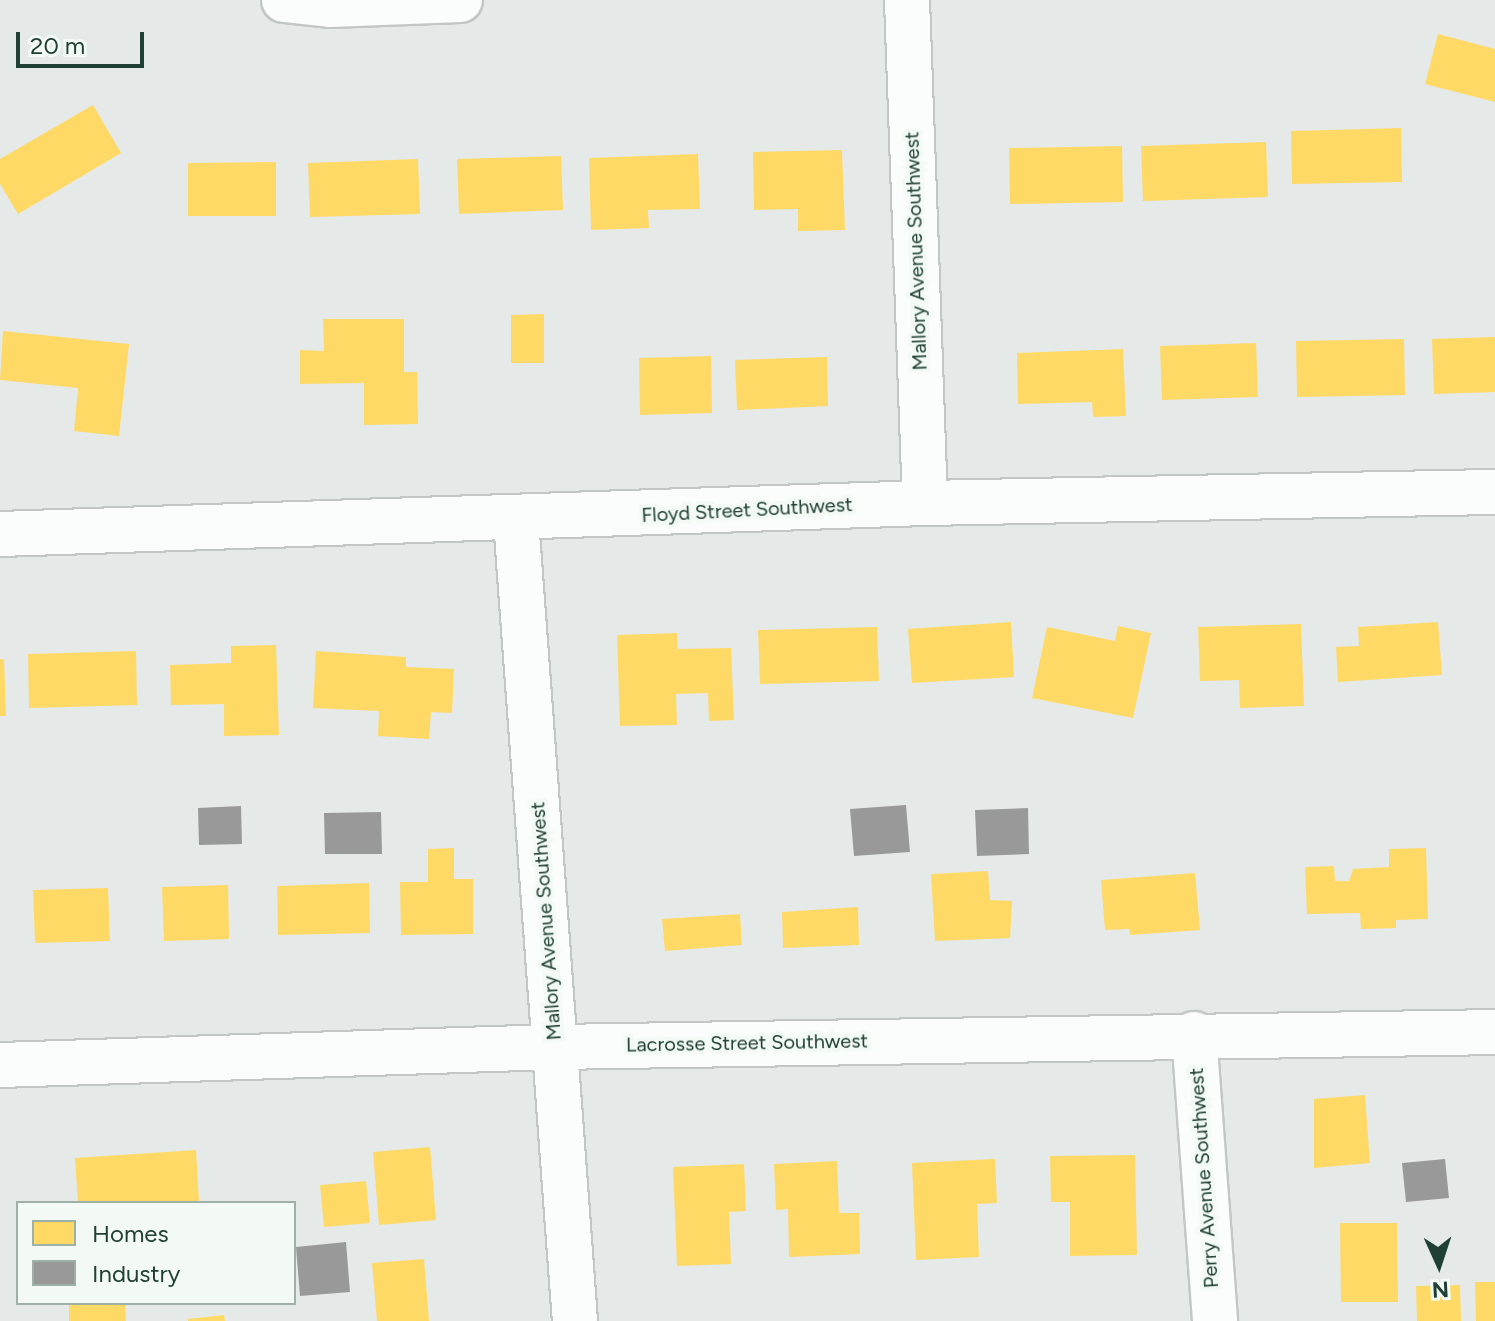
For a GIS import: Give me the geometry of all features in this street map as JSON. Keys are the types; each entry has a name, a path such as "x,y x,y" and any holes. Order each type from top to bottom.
{"street":[{"path":"284,0 330,5 460,0"},
{"name":"Mallory Avenue Southwest","path":"907,0 925,503"},
{"name":"Floyd Street Southwest","path":"0,534 516,520 925,503 1495,492"},
{"name":"Mallory Avenue Southwest","path":"516,520 575,1321"},
{"name":"Lacrosse Street Southwest","path":"0,1065 555,1047 1194,1034 1495,1032"},
{"name":"Perry Avenue Southwest","path":"1194,1034 1215,1321"}],"building: Homes":[{"path":"1438,34 1495,49 1495,102 1425,84"},
{"path":"93,105 121,153 18,214 0,184 0,159"},
{"path":"1401,128 1402,182 1292,184 1291,131"},
{"path":"1266,142 1268,197 1143,201 1141,146"},
{"path":"1122,146 1123,202 1010,204 1009,148"},
{"path":"842,150 845,230 798,231 798,209 754,210 753,152"},
{"path":"698,154 700,209 648,210 649,228 591,230 589,158"},
{"path":"561,156 563,210 459,214 457,159"},
{"path":"418,159 420,214 310,217 308,163"},
{"path":"276,162 276,216 188,216 188,163"},
{"path":"544,314 544,363 511,363 511,315"},
{"path":"323,319 404,319 404,372 417,372 418,424 364,425 364,383 300,384 300,350 324,351"},
{"path":"3,331 129,344 119,436 74,431 78,388 0,380"},
{"path":"1495,337 1495,392 1434,394 1432,339"},
{"path":"1404,339 1405,395 1297,397 1296,341"},
{"path":"1256,343 1258,397 1162,400 1160,346"},
{"path":"1123,349 1126,416 1093,417 1092,402 1018,404 1017,353"},
{"path":"711,356 712,413 640,415 639,358"},
{"path":"827,357 828,406 737,410 735,360"},
{"path":"1011,622 1014,677 912,683 908,629"},
{"path":"1438,622 1442,675 1338,682 1336,647 1359,646 1358,627"},
{"path":"1301,624 1304,706 1240,708 1239,680 1200,681 1198,627"},
{"path":"1118,626 1151,633 1133,718 1032,698 1047,627 1115,641"},
{"path":"877,627 879,681 760,684 758,630"},
{"path":"677,633 678,649 731,648 734,720 709,721 708,693 676,694 677,725 620,726 617,635"},
{"path":"276,645 279,735 224,736 224,704 171,705 170,665 231,663 231,646"},
{"path":"136,651 137,705 29,708 28,654"},
{"path":"316,651 406,657 406,667 454,669 452,713 431,712 429,739 378,736 379,711 313,708"},
{"path":"0,659 4,659 6,716 0,716"},
{"path":"454,848 454,879 473,879 473,934 401,935 400,882 428,882 428,849"},
{"path":"1426,848 1428,919 1396,920 1396,928 1361,929 1360,913 1307,914 1305,867 1334,866 1335,881 1349,881 1353,869 1389,867 1389,849"},
{"path":"988,871 990,900 1012,901 1010,938 935,941 931,874"},
{"path":"1195,873 1200,930 1130,935 1129,929 1105,930 1101,880"},
{"path":"369,883 370,933 278,935 277,886"},
{"path":"228,885 229,939 164,941 162,887"},
{"path":"108,888 110,941 35,943 33,890"},
{"path":"858,907 859,945 783,948 782,912"},
{"path":"740,914 742,945 665,951 662,919"},
{"path":"1365,1095 1370,1163 1314,1168 1314,1099"},
{"path":"430,1147 436,1220 379,1225 373,1152"},
{"path":"196,1150 199,1201 78,1201 75,1158"},
{"path":"1135,1155 1137,1255 1070,1256 1070,1202 1051,1202 1050,1156"},
{"path":"995,1159 997,1203 977,1204 979,1257 916,1260 912,1163"},
{"path":"837,1161 839,1213 859,1213 860,1254 789,1257 788,1209 776,1210 774,1164"},
{"path":"744,1164 746,1211 729,1212 731,1264 677,1266 673,1167"},
{"path":"366,1181 370,1223 324,1227 320,1185"},
{"path":"1340,1223 1397,1223 1398,1302 1341,1302"},
{"path":"424,1259 429,1321 377,1321 372,1263"},
{"path":"1475,1282 1495,1282 1495,1321 1476,1321"},
{"path":"1460,1285 1461,1321 1417,1321 1416,1286"},
{"path":"69,1305 125,1305 126,1321 69,1321"},
{"path":"224,1315 225,1321 188,1321 188,1319"}],"building: Industry":[{"path":"906,805 910,852 854,856 850,809"},
{"path":"241,806 242,844 199,845 198,808"},
{"path":"1028,808 1029,854 977,856 975,810"},
{"path":"381,812 382,854 325,854 324,813"},
{"path":"1445,1159 1449,1198 1406,1202 1402,1163"},
{"path":"346,1242 350,1292 300,1296 296,1247"}]}
